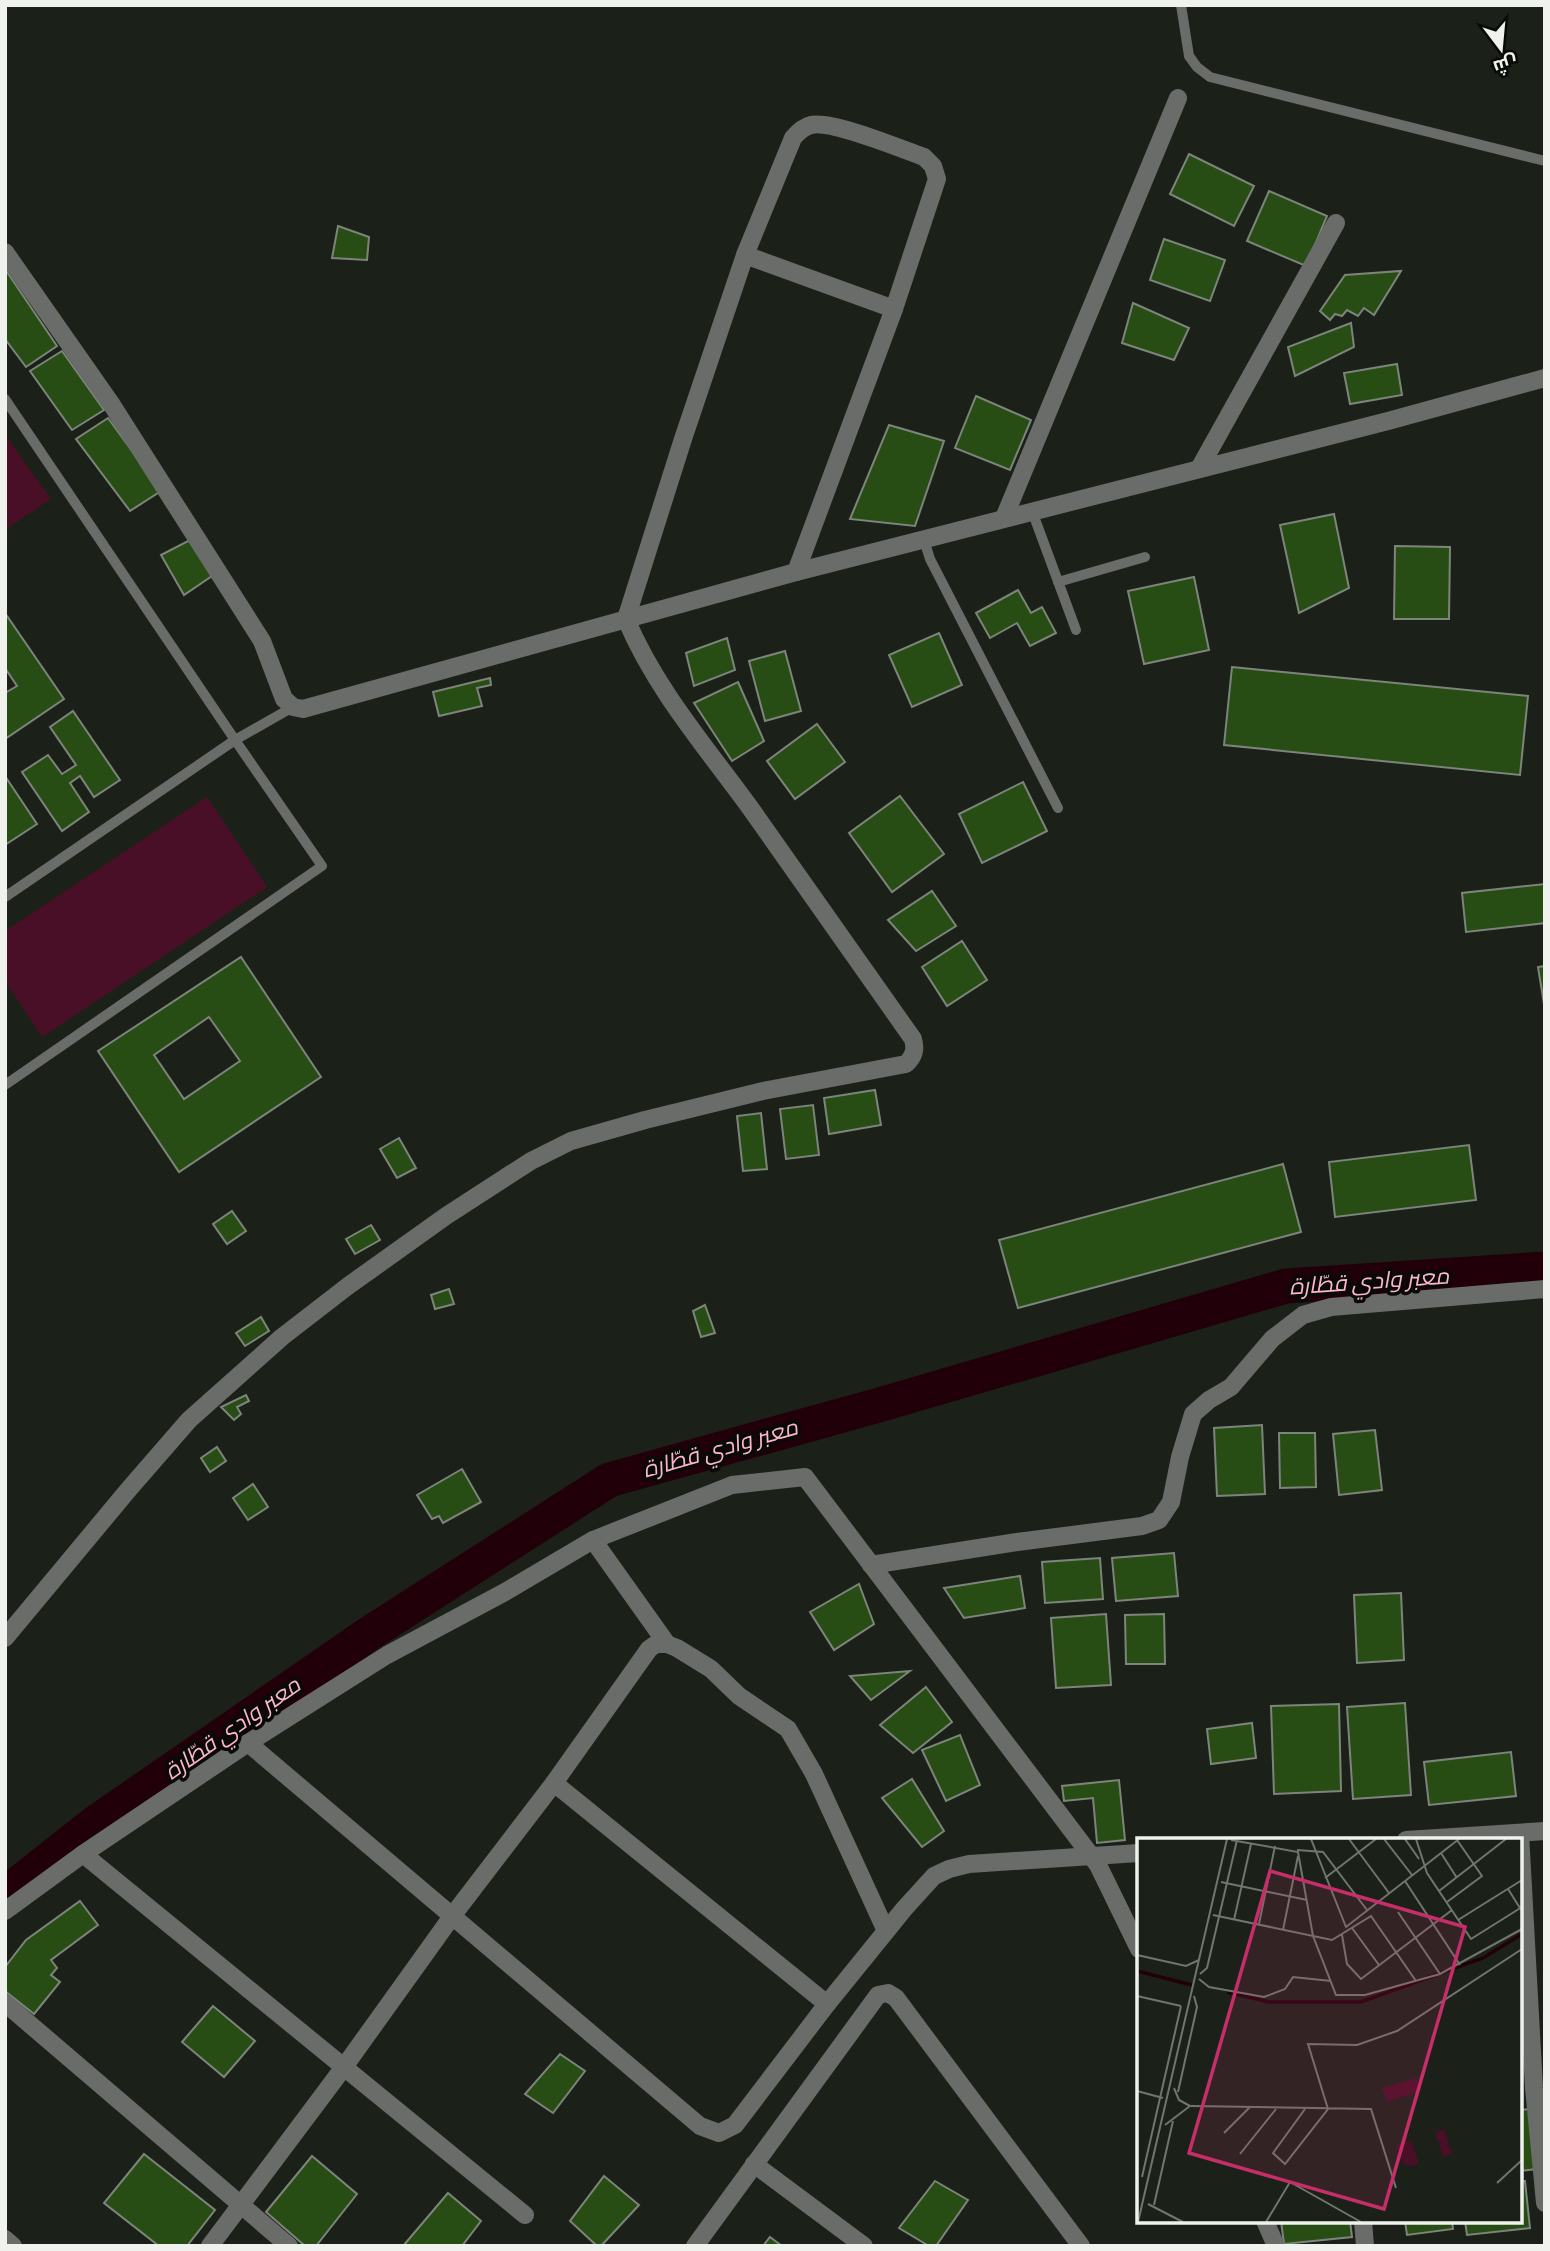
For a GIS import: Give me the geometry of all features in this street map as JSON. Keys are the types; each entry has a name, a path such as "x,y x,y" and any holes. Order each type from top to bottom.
{"street":[{"path":"1004,518 1178,98"},
{"path":"5,1639 128,1489 189,1420 282,1337 348,1286 446,1216 531,1161 571,1141 645,1120 763,1090 906,1064 913,1057 913,1039 750,808 672,703 646,662 626,619 745,256 793,138 809,126 827,125 924,157 936,172 936,184 894,309 796,572"},
{"path":"1199,469 1336,223"},
{"path":"5,253 112,405 262,641 284,699 293,707 303,709 796,572 1388,421 1545,378"},
{"path":"745,256 894,309"},
{"path":"871,1565 1142,1526 1159,1520 1171,1502 1180,1457 1193,1415 1209,1400 1231,1387 1272,1339 1303,1315 1331,1307 1545,1289"},
{"path":"5,1912 83,1854 387,1655 505,1592 593,1540 732,1485 805,1477 1091,1856 1104,1875 1137,1945"},
{"path":"593,1540 667,1644 711,1669 738,1696 788,1729 814,1774 886,1931"},
{"path":"210,2246 453,1915 554,1783 649,1648 656,1644 667,1644"},
{"path":"248,1744 700,2126 719,2133 735,2125 827,2004 934,1876 969,1864 1137,1853"},
{"path":"554,1783 827,2004"},
{"path":"1439,1838 1545,1831"},
{"path":"1520,1833 1520,1838"},
{"path":"83,1854 525,2215"},
{"path":"1522,1872 1533,2088 1545,2203"},
{"path":"695,2246 878,1995 888,1993 896,1998 1081,2246"},
{"path":"5,2003 289,2246"},
{"path":"754,2164 864,2246"},
{"path":"1266,2223 1276,2246"},
{"path":"1363,2223 1365,2246"},
{"path":"5,2239 13,2246"}],"lane":[{"path":"1181,5 1189,56 1197,67 1210,77 1545,161"},
{"path":"5,399 322,866 5,1085"},
{"path":"1032,511 1076,630"},
{"path":"924,540 930,559 1058,808"},
{"path":"1058,582 1145,557"},
{"path":"5,897 235,740 293,707"}],"shaded area":[{"path":"5,435 51,499 5,530"},
{"path":"207,797 267,887 42,1037 5,981 5,931"}],"building":[{"path":"1189,154 1254,186 1234,226 1170,194"},
{"path":"1269,191 1327,216 1306,266 1247,241"},
{"path":"338,226 369,237 367,260 332,258"},
{"path":"1164,239 1225,260 1210,301 1150,280"},
{"path":"5,269 57,346 26,367 5,339"},
{"path":"1401,271 1374,315 1364,308 1358,316 1347,310 1342,316 1335,314 1330,320 1320,311 1345,275"},
{"path":"1133,303 1189,328 1174,360 1122,343"},
{"path":"1351,323 1354,347 1295,376 1288,347"},
{"path":"62,351 104,410 72,430 30,371"},
{"path":"1397,364 1402,395 1350,404 1344,373"},
{"path":"976,396 1031,420 1010,470 955,448"},
{"path":"108,418 161,491 130,511 76,439"},
{"path":"889,425 944,441 915,526 850,519"},
{"path":"1334,514 1349,588 1299,613 1280,525"},
{"path":"190,540 212,576 184,595 161,555"},
{"path":"1395,546 1450,547 1449,619 1394,619"},
{"path":"1194,577 1209,650 1144,664 1128,591"},
{"path":"1018,590 1031,613 1042,607 1056,633 1030,646 1017,623 990,638 976,613"},
{"path":"5,613 64,699 5,739 5,693 17,686 5,668"},
{"path":"939,633 962,685 912,707 889,655"},
{"path":"727,638 735,670 694,686 686,653"},
{"path":"785,651 801,711 765,721 749,661"},
{"path":"1232,667 1528,696 1520,775 1224,745"},
{"path":"490,678 491,685 477,688 482,706 439,716 433,692"},
{"path":"738,682 764,741 732,761 694,703"},
{"path":"73,711 120,780 94,797 80,776 70,783 89,812 62,831 22,772 48,755 62,774 76,765 50,727"},
{"path":"817,724 845,762 795,799 767,761"},
{"path":"5,776 37,824 5,845"},
{"path":"1023,782 1047,831 982,863 959,814"},
{"path":"900,796 944,854 892,892 849,833"},
{"path":"1545,884 1545,923 1466,932 1462,893"},
{"path":"932,891 956,926 916,951 888,920"},
{"path":"962,941 987,980 947,1006 922,967"},
{"path":"241,957 321,1077 179,1172 98,1051","holes":["209,1017 240,1061 184,1099 154,1055"]},
{"path":"1545,966 1545,1004 1544,1004 1538,967"},
{"path":"875,1090 881,1125 829,1134 824,1098"},
{"path":"813,1105 819,1155 786,1159 780,1109"},
{"path":"761,1113 767,1169 743,1171 737,1116"},
{"path":"399,1138 416,1168 397,1178 380,1149"},
{"path":"1469,1145 1476,1200 1335,1217 1329,1162"},
{"path":"1283,1164 1301,1232 1018,1308 999,1240"},
{"path":"232,1211 246,1231 227,1244 213,1224"},
{"path":"371,1225 380,1240 355,1254 346,1239"},
{"path":"449,1289 454,1304 435,1309 431,1295"},
{"path":"705,1305 715,1333 701,1337 693,1311"},
{"path":"261,1317 269,1331 245,1346 236,1333"},
{"path":"246,1395 249,1401 237,1407 241,1414 234,1420 221,1407"},
{"path":"1262,1425 1265,1494 1217,1496 1214,1428"},
{"path":"1375,1430 1382,1490 1339,1495 1333,1434"},
{"path":"1279,1433 1315,1433 1316,1487 1280,1488"},
{"path":"217,1447 226,1461 210,1472 201,1458"},
{"path":"462,1469 481,1502 443,1523 439,1516 432,1519 417,1495"},
{"path":"253,1484 268,1507 248,1520 233,1498"},
{"path":"1174,1553 1178,1596 1116,1601 1112,1558"},
{"path":"1100,1558 1103,1599 1045,1603 1042,1562"},
{"path":"1020,1576 1025,1608 964,1618 944,1588"},
{"path":"859,1584 874,1624 834,1650 810,1612"},
{"path":"1401,1593 1404,1660 1357,1663 1354,1595"},
{"path":"1106,1614 1111,1685 1056,1688 1051,1618"},
{"path":"1164,1614 1165,1664 1126,1664 1125,1615"},
{"path":"910,1671 871,1700 850,1676"},
{"path":"926,1687 952,1722 913,1753 880,1725"},
{"path":"1405,1703 1411,1795 1353,1799 1347,1707"},
{"path":"1339,1704 1341,1791 1274,1794 1271,1706"},
{"path":"1252,1723 1256,1758 1211,1764 1207,1729"},
{"path":"960,1735 980,1785 946,1801 922,1750"},
{"path":"1511,1752 1516,1796 1429,1805 1424,1762"},
{"path":"912,1779 944,1831 922,1847 882,1798"},
{"path":"1119,1780 1125,1840 1097,1843 1093,1798 1064,1801 1062,1786"},
{"path":"80,1901 98,1925 51,1960 57,1968 51,1975 60,1982 34,2014 5,1991 5,1967 26,1940"},
{"path":"213,2006 255,2041 224,2077 182,2042"},
{"path":"560,2054 585,2071 553,2113 525,2094"},
{"path":"1530,2109 1537,2169 1522,2171 1522,2110"},
{"path":"144,2154 215,2210 187,2246 159,2246 104,2203"},
{"path":"312,2156 357,2194 316,2246 305,2246 266,2212"},
{"path":"604,2176 639,2205 601,2246 597,2246 570,2221"},
{"path":"935,2181 968,2200 936,2246 929,2246 899,2228"},
{"path":"1525,2181 1530,2228 1467,2235 1465,2223 1522,2223 1522,2182"},
{"path":"448,2193 481,2221 462,2246 403,2246"},
{"path":"1281,2223 1350,2223 1352,2237 1284,2244"},
{"path":"1405,2223 1452,2223 1453,2229 1407,2235"},
{"path":"770,2237 782,2246 763,2246"}],"waterway":[{"name":"معبر وادي قطّارة","path":"5,1894 95,1823 370,1633 609,1480 879,1405 1286,1286 1545,1269"}]}
